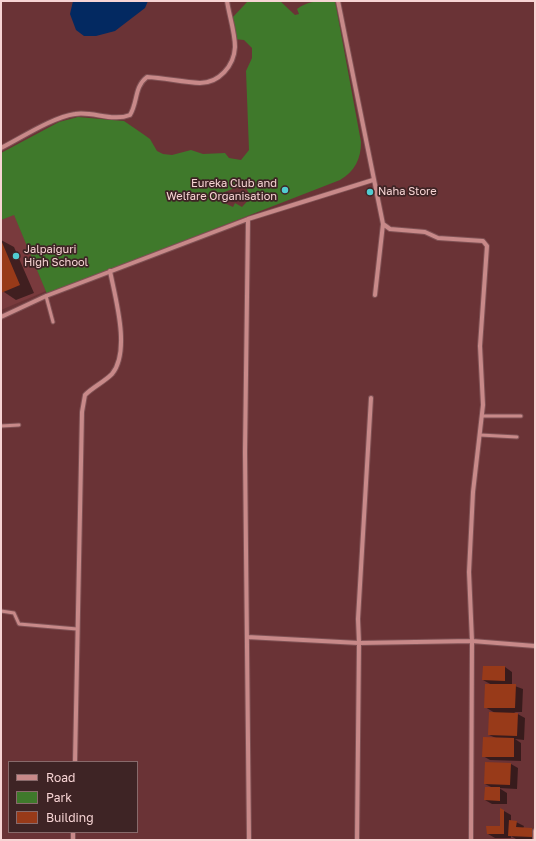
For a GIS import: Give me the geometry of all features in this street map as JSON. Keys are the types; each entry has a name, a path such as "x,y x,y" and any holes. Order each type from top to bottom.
{"street":[{"path":"1,148 66,116 86,113 116,118 130,114 134,108 137,91 142,81 147,77 200,83 217,80 227,69 233,56 235,46 227,1"},
{"path":"338,1 383,224 375,296"},
{"path":"1,317 46,296 110,270 248,219 373,180"},
{"path":"248,219 245,452 249,840"},
{"path":"383,224 390,229 425,232 438,238 485,243 487,246 480,346 482,416 473,492 469,572 472,641 473,778 471,840"},
{"path":"75,761 80,449 83,402 85,395 90,390 112,374 116,367 121,344 110,270"},
{"path":"357,840 358,619 371,398"},
{"path":"247,637 359,643 472,641 535,646"},
{"path":"535,832 535,840"}],"lane":[{"path":"46,296 54,322"},
{"path":"482,416 521,416"},
{"path":"1,426 19,425"},
{"path":"480,435 517,437"},
{"path":"1,611 14,613 19,624 77,629"}],"shaded area":[{"name":"Jalpaiguri High School","path":"14,214 46,291 1,310 1,220"}],"green space":[{"path":"248,1 280,1 295,15 299,14 297,9 306,4 335,1 361,142 360,154 353,169 340,180 47,294 14,215 1,220 1,153 59,122 78,117 124,121 150,139 157,151 163,154 172,155 191,150 203,154 225,153 229,158 241,160 249,150 246,71 252,58 252,48 244,40 234,39 233,17","holes":["238,187 246,188 251,197 242,207 235,203 233,207 216,199 219,194"]}],"water":[{"path":"73,1 148,1 145,8 115,31 96,36 84,36 76,30 70,14"}],"building":[{"path":"1,240 20,285 1,293"},
{"path":"483,666 505,666 505,681 482,680"},
{"path":"485,684 516,684 515,708 484,708"},
{"path":"489,712 518,713 517,736 488,735"},
{"path":"483,737 514,738 514,757 482,757"},
{"path":"485,762 511,763 510,785 484,784"},
{"path":"485,787 500,787 500,801 484,800"},
{"path":"500,808 504,810 504,834 487,834 486,826 500,826"},
{"path":"509,820 517,821 516,827 532,828 532,837 508,836"}],"place":[{"name":"Eureka Club and Welfare Organisation","path":"285,190"},
{"name":"Naha Store","path":"370,192"},
{"name":"Jalpaiguri High School","path":"16,256"}]}
